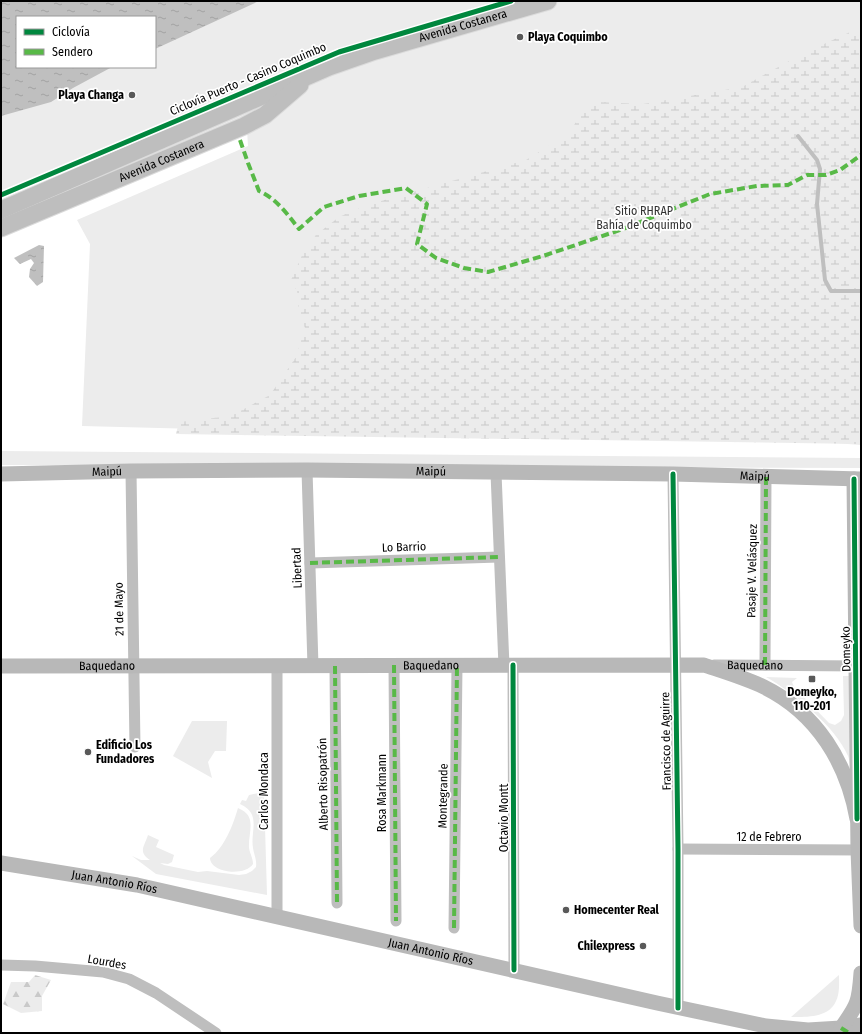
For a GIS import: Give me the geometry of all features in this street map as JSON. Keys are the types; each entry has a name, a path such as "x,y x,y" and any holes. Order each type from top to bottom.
{"main road":[{"name":"Avenida Costanera","path":"1,210 329,67 374,51 548,1"},
{"name":"Avenida Costanera","path":"1,228 244,126 265,115 310,76"},
{"name":"Maipú","path":"1,474 131,471 308,470 673,474 858,479"},
{"name":"Domeyko","path":"858,479 859,666 857,819 861,926"},
{"name":"Baquedano","path":"1,666 704,665"},
{"name":"Domeyko","path":"704,665 749,680 766,688 782,697 810,721 826,740 841,766 854,801 857,819"},
{"name":"Juan Antonio Ríos","path":"1,863 137,885 678,1008 766,1026 787,1029 845,1030 861,1025"},
{"path":"845,1030 858,1001 861,973"}],"street":[{"name":"Libertad","path":"308,470 313,666"},
{"name":"21 de Mayo","path":"131,471 134,747"},
{"path":"496,473 499,557 508,665"},
{"name":"Francisco de Aguirre","path":"673,474 678,849 678,1008"},
{"name":"Pasaje V. Velásquez","path":"765,665 766,477"},
{"name":"Lo Barrio","path":"310,563 499,557"},
{"name":"Rosa Markmann","path":"394,665 396,921"},
{"name":"Montegrande","path":"454,928 457,665"},
{"name":"Octavio Montt","path":"508,665 514,970"},
{"name":"Baquedano","path":"704,665 859,666"},
{"name":"Carlos Mondaca","path":"276,666 277,916"},
{"name":"Alberto Risopatrón","path":"335,666 337,903"},
{"name":"12 de Febrero","path":"678,849 859,850"},
{"name":"Lourdes","path":"1,965 35,966 103,972 128,979 156,993 216,1033"}],"green space":[{"name":"Sitio RHRAP Bahía de Coquimbo","path":"1,1 861,1 861,445 755,437 278,431 82,426 90,244 77,220 248,146 247,130 110,167 1,211"},
{"path":"861,27 861,444 176,434 179,422 231,416 270,395 296,357 305,328 299,312 297,291 291,280 303,253 316,235 339,217 367,205 526,160 568,134 587,106 600,102 643,104 742,87 800,55"},
{"path":"1,451 861,458 861,468 1,465"},
{"path":"843,676 851,676 851,771 849,758 842,745 824,722 801,701 766,677 797,678 792,682 794,687 829,723 835,725 841,721 844,715"},
{"path":"192,721 227,721 226,751 215,751 208,762 212,778 173,756"},
{"path":"264,792 267,895 156,874 132,856 141,860 150,860 143,852 148,835 159,840 156,847 174,855 172,862 168,864 160,863 164,865 198,872 207,871 239,875 246,874 256,867 252,842 254,823 251,813 247,808 240,804 242,800 246,801 249,795"},
{"path":"238,808 248,815 250,820 249,848 253,864 249,868 237,872 229,872 216,867 210,858 224,842"},
{"path":"35,975 51,980 42,996 42,1011 21,1013 3,1004 11,982 29,982"},
{"path":"839,975 838,995 833,1007 823,1014 791,1017"}],"water":[{"path":"1,1 259,1 156,49 156,16 16,16 16,68 110,68 51,102 1,116"},
{"path":"39,245 44,246 43,282 37,286 29,277 30,269 34,263 31,259 20,264 14,258"}],"waterway":[{"path":"798,136 817,160 820,169 817,204 825,280 831,291 861,291"}],"marked path":[{"path":"240,140 259,191 276,202 299,229 324,207 359,196 406,188 427,204 417,244 436,258 464,268 488,272 543,256 623,229 710,194 757,186 788,185 807,175 826,175 840,170 861,155"},
{"path":"765,665 766,477"},
{"path":"310,563 499,557"},
{"path":"394,665 396,921"},
{"path":"454,928 457,665"},
{"path":"335,666 337,903"},
{"path":"841,1028 849,1033"}],"cycle path":[{"name":"Ciclovía Puerto - Casino Coquimbo","path":"1,195 339,52 511,1"},
{"path":"673,474 678,849 678,1008"},
{"path":"854,479 857,819"},
{"path":"513,665 514,970"}],"place":[{"name":"Playa Coquimbo","path":"520,37"},
{"name":"Playa Changa","path":"132,95"},
{"name":"Domeyko, 110-201","path":"812,679"},
{"name":"Edificio Los Fundadores","path":"88,752"},
{"name":"Homecenter Real","path":"566,910"},
{"name":"Chilexpress","path":"643,946"}]}
